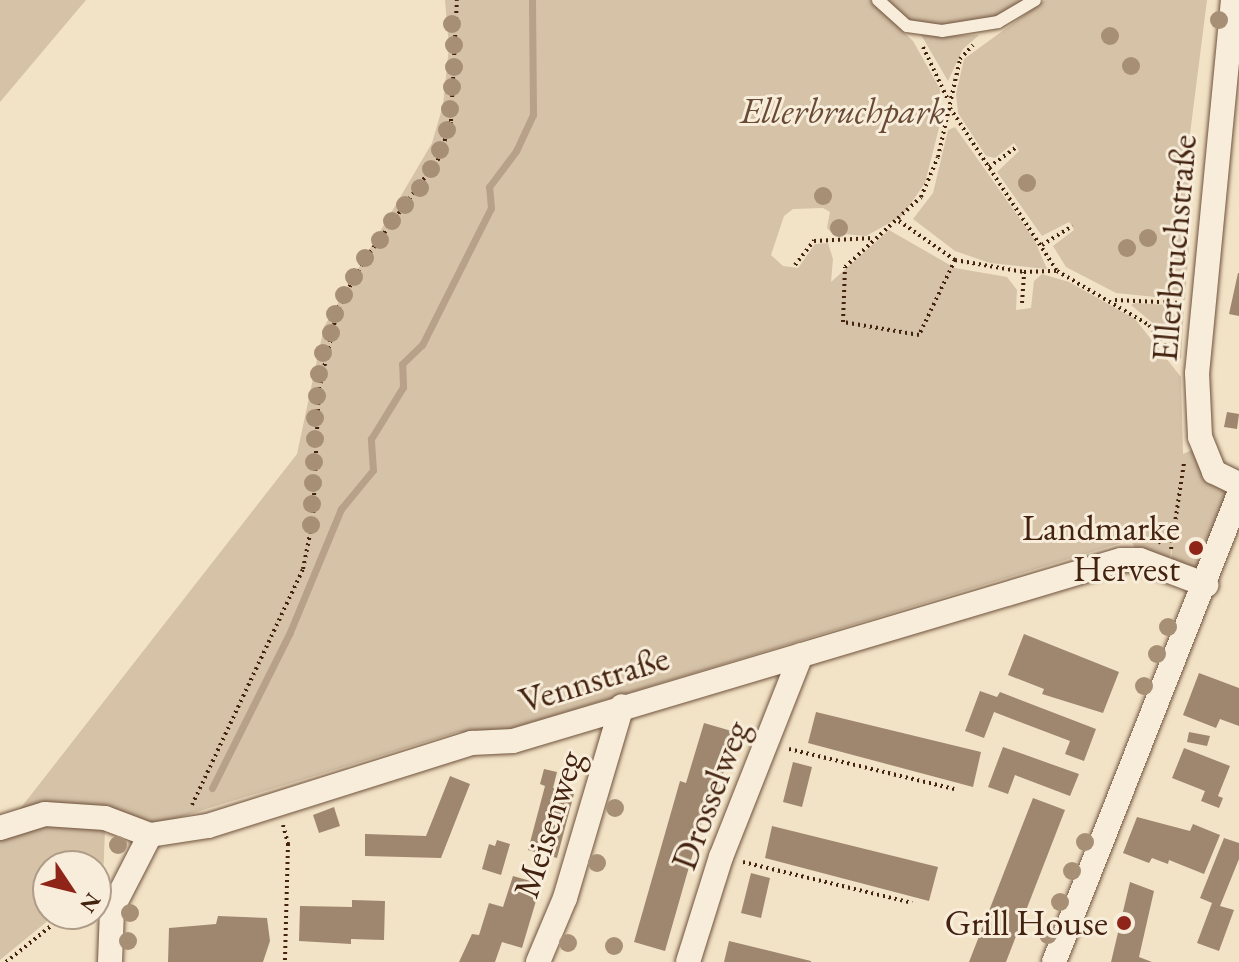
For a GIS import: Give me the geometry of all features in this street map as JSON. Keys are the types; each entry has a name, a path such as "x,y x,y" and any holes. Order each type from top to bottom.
{"street":[{"name":"Ellerbruchstraße","path":"1233,0 1209,219 1197,373 1200,437 1214,472 1239,484"},
{"path":"1054,962 1206,585 1239,494"},
{"name":"Vennstraße","path":"150,835 277,806 472,743 513,741 622,706 1121,560 1140,560 1206,585"},
{"name":"Drosselweg","path":"688,962 721,857 801,655"},
{"name":"Meisenweg","path":"538,962 565,898 622,706"},
{"path":"0,828 45,814 105,818 150,835 112,909 110,962"}],"lane":[{"path":"878,0 907,26 968,30 998,22 1035,0"}],"path":[{"path":"181,814 197,794 303,569 313,519 319,389 326,347 338,308 363,262 439,158 451,121 457,0"},
{"path":"795,265 814,241 868,241 899,221 921,197 938,157 960,59 998,22"},
{"path":"907,26 945,87 949,107 1057,271"},
{"path":"989,167 1017,147"},
{"path":"899,221 955,260 1024,272 1057,271 1113,300 1149,325 1177,360"},
{"path":"1042,245 1072,226"},
{"path":"880,234 845,267 843,322 919,335 955,260"},
{"path":"1022,303 1024,272"},
{"path":"1113,300 1190,303"},
{"path":"1174,529 1187,442 1200,437"},
{"path":"767,744 954,789"},
{"path":"277,806 288,844 285,962"},
{"path":"721,857 912,903"},
{"path":"6,962 46,930"}],"green space":[{"path":"0,0 86,0 0,102"},
{"name":"Ellerbruchpark","path":"445,0 870,0 913,41 940,89 940,124 925,183 902,216 866,236 832,233 827,228 830,212 823,208 793,209 784,216 771,255 783,266 798,268 815,244 828,243 833,259 831,282 889,230 955,268 1007,277 1017,290 1016,310 1031,308 1034,281 1042,274 1069,282 1135,319 1181,377 1183,454 1199,447 1239,488 1204,582 1170,571 1173,539 1168,572 1140,559 1131,540 490,735 458,732 151,826 105,829 104,850 32,850 32,930 37,930 0,960 0,818 16,814 297,454 324,327 432,143 443,105 449,47"},
{"path":"878,0 1034,0 968,30 907,26"},
{"path":"1045,0 1207,0 1190,134 1189,210 1181,209 1179,229 1189,244 1185,300 1116,293 1066,267 1053,246 1074,230 1072,226 1069,222 1042,236 997,172 1019,151 1017,147 1014,143 995,158 986,156 958,113 956,94 964,59"},
{"path":"920,33 979,35 963,49 948,81"},
{"path":"955,127 1034,239 1047,269 990,263 955,251 913,219 933,193 948,130"},
{"path":"1131,305 1184,306 1181,359 1160,329"}],"building":[{"path":"1239,273 1239,316 1229,314"},
{"path":"1227,412 1239,414 1237,429 1224,427"},
{"path":"1024,634 1119,672 1103,713 1042,694 1044,689 1008,675"},
{"path":"1199,673 1239,688 1239,726 1220,719 1216,728 1183,715"},
{"path":"980,691 997,697 1000,692 1096,729 1084,761 1065,754 1070,741 994,712 984,738 965,731"},
{"path":"816,712 981,752 973,787 808,743"},
{"path":"704,723 735,732 718,792 711,790 665,951 634,942 680,781 686,783"},
{"path":"1189,732 1210,736 1207,746 1187,742"},
{"path":"1003,747 1079,774 1070,796 1015,775 1008,794 988,787"},
{"path":"1184,748 1230,766 1218,796 1223,798 1219,808 1201,801 1205,791 1172,778"},
{"path":"793,762 812,767 802,807 783,802"},
{"path":"544,769 557,772 553,788 574,794 557,858 528,850 545,786 540,784"},
{"path":"450,776 470,784 441,858 365,856 365,834 426,836"},
{"path":"1033,798 1065,810 1006,962 969,962"},
{"path":"334,807 340,826 319,833 313,815"},
{"path":"1137,817 1190,831 1193,824 1220,835 1204,874 1169,860 1168,864 1152,858 1149,863 1123,853"},
{"path":"772,826 938,867 929,901 765,858"},
{"path":"1224,838 1239,843 1239,859 1220,906 1234,910 1219,951 1197,943 1212,903 1200,898"},
{"path":"497,840 510,844 501,875 482,869 489,844 495,846"},
{"path":"751,873 770,878 761,918 741,913"},
{"path":"513,876 541,884 522,948 502,942 495,962 459,962 472,934 479,935 489,903 503,907"},
{"path":"1130,882 1154,891 1139,957 1152,962 1111,962"},
{"path":"352,900 385,901 384,940 351,939 351,944 299,941 300,906 352,907"},
{"path":"218,916 267,918 270,941 263,962 168,962 169,928 216,924"},
{"path":"729,941 811,961 811,962 724,962"}],"waterway":[{"path":"212,788 290,632 341,509 373,470 371,439 403,387 402,364 422,345 491,208 489,187 516,151 533,115 532,0"}],"place":[{"name":"Landmarke Hervest","path":"1196,548"},
{"name":"Grill House","path":"1124,923"}]}
